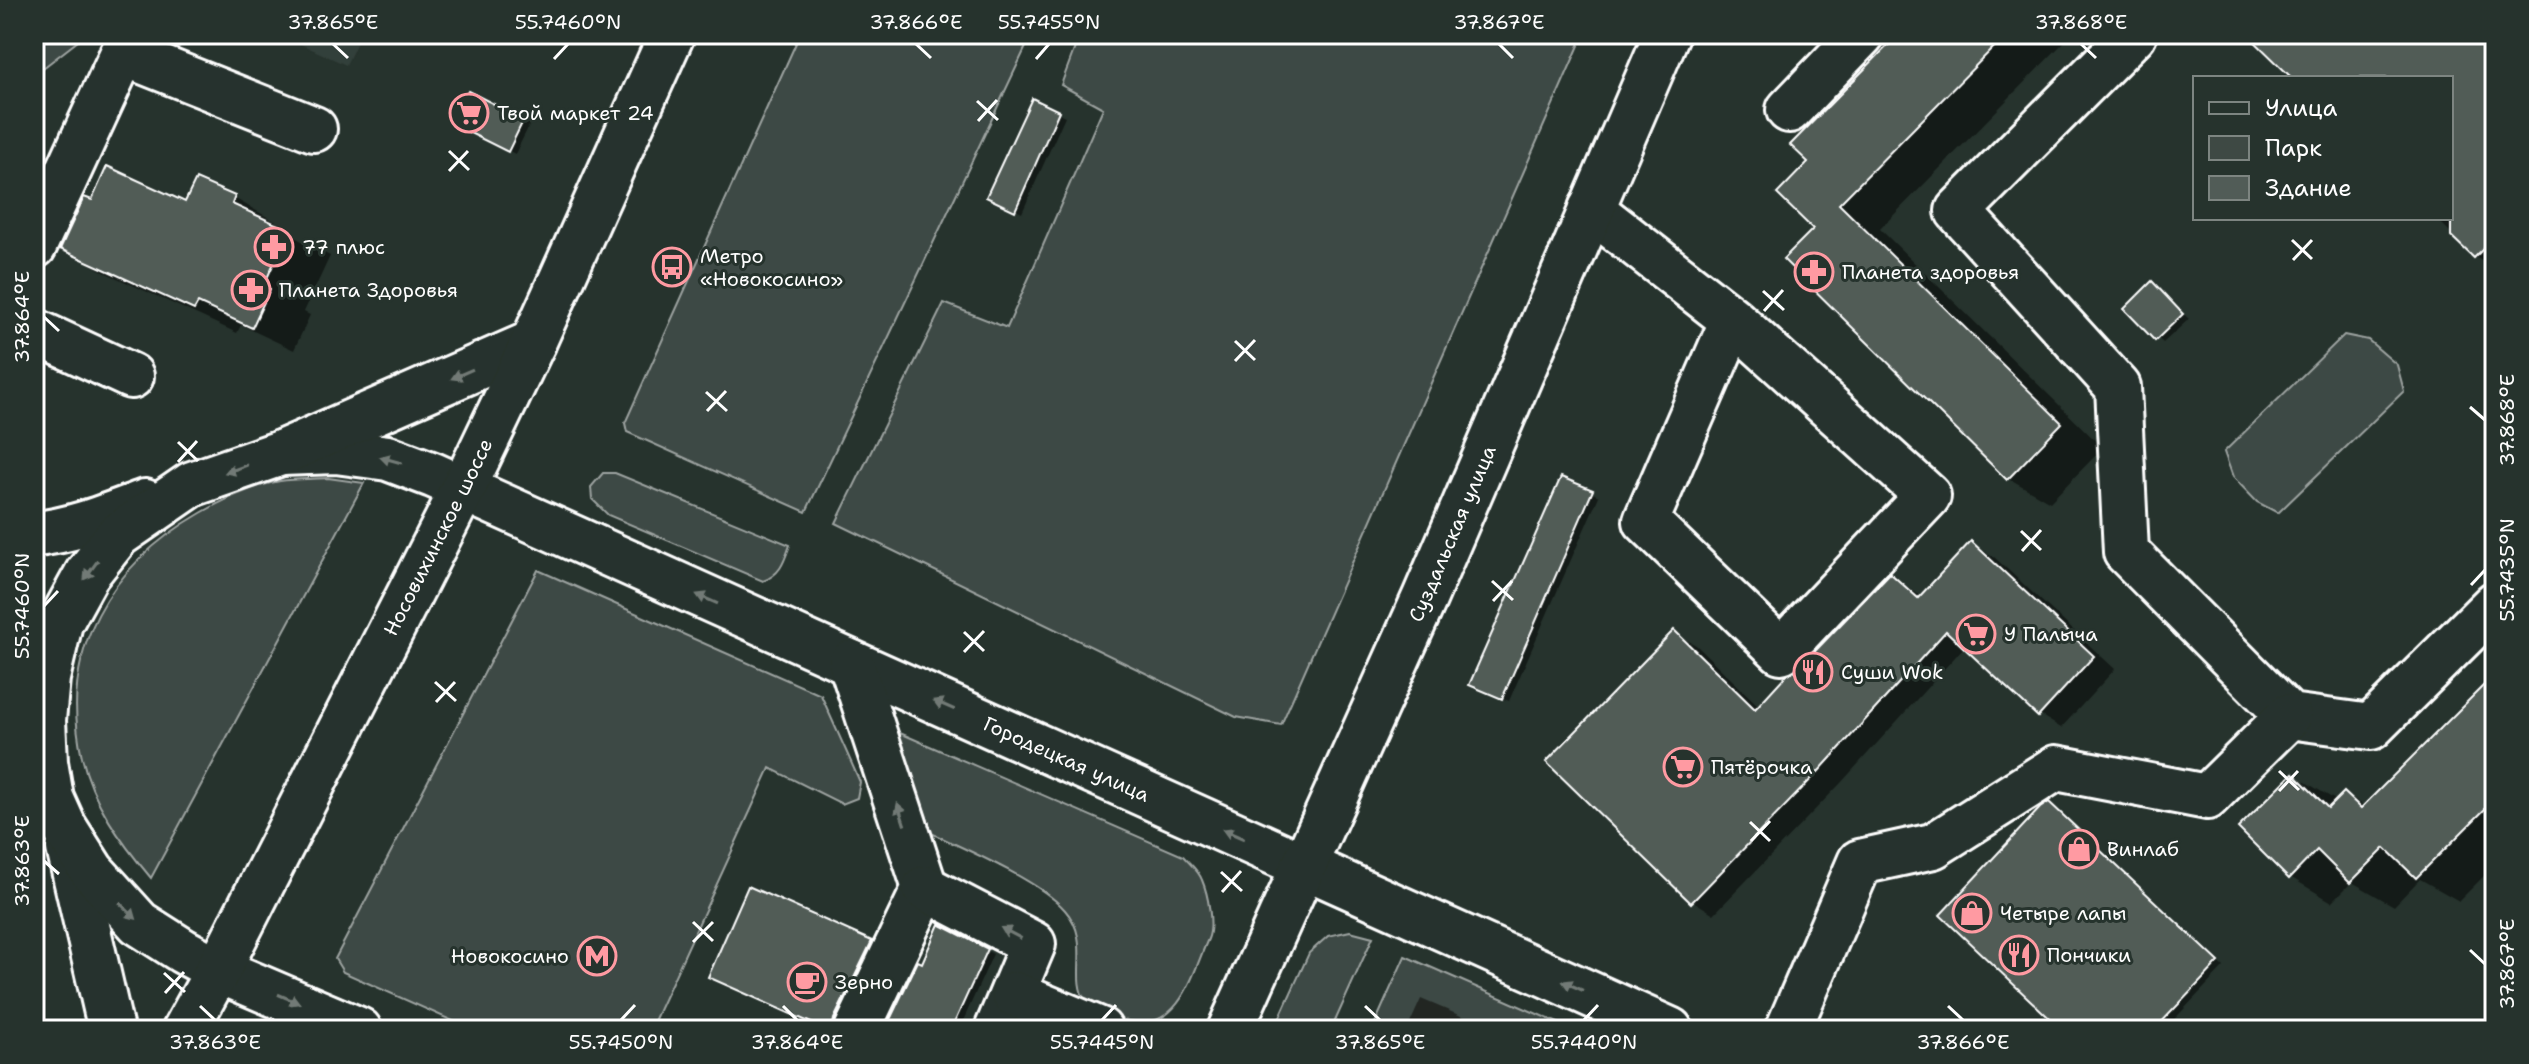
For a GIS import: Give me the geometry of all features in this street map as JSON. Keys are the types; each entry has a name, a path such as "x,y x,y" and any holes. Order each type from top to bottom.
{"street":[{"name":"Носовихинское шоссе","path":"185,1030 463,489 533,343 672,34"},
{"name":"Суздальская улица","path":"1230,1030 1425,597 1667,34"},
{"path":"1789,110 1862,34"},
{"path":"2134,34 1958,211 2118,387 2126,552 2289,716 2371,727 2495,604"},
{"path":"38,224 123,53 314,129"},
{"path":"1591,209 1733,320 1928,496 1781,651 1646,521 1733,320"},
{"path":"34,331 131,376"},
{"path":"34,534 104,517 281,453 533,343"},
{"name":"Городецкая улица","path":"281,453 336,451 388,458 463,489 1670,1030"},
{"path":"111,1030 50,797 43,720 47,678 60,623 87,574 118,535 192,484"},
{"path":"851,663 925,888 857,1030"},
{"path":"1788,1030 1860,862 1933,846 2056,768 2207,797 2289,716"},
{"path":"50,797 92,871 139,923 218,970 359,1030"},
{"path":"925,888 1033,944 1006,1012 1100,1030"}],"shaded area":[{"path":"279,34 361,34 346,65"}],"green space":[{"path":"34,34 87,34 34,75"},
{"path":"800,34 1032,34 806,512 627,432 625,423"},
{"path":"1080,34 1584,34 1281,725 1236,717 836,523 944,303 1007,328 1103,108 1061,85"},
{"path":"2344,335 2368,340 2397,365 2404,391 2278,513 2257,502 2233,477 2224,452"},
{"path":"603,473 615,473 790,545 784,562 774,575 763,581 608,515 592,499 591,487"},
{"path":"328,478 364,483 151,878 100,806 82,757 76,718 78,681 85,646 98,614 117,585 141,558 201,513 270,483"},
{"path":"538,570 821,695 860,782 857,798 842,804 770,768 650,1030 473,1030 343,972 335,959"},
{"path":"893,730 1183,856 1202,880 1210,926 1208,939 1190,981 1174,1007 1151,1022 1135,1022 1106,1015 1089,1005 1081,992 1079,944 1075,927 1065,910 1015,874 912,824"},
{"path":"1350,931 1373,937 1331,1030 1274,1030 1309,953 1328,936"},
{"path":"1405,956 1574,1030 1372,1030"}],"building":[{"path":"1899,34 2007,34 1839,204 2062,423 2007,480 1783,259 1813,229 1777,194 1808,162 1790,145"},
{"path":"2247,34 2495,34 2495,237 2474,258 2451,236 2453,76 2290,76"},
{"path":"468,91 524,119 508,152 452,124"},
{"path":"1032,98 1059,111 1015,211 986,197"},
{"path":"107,166 185,202 196,179 235,196 232,204 289,230 263,287 270,289 252,328 198,303 194,310 60,249 84,197 92,200"},
{"path":"2152,281 2183,314 2155,341 2124,309"},
{"path":"1561,477 1593,490 1502,699 1469,685"},
{"path":"1971,541 2094,656 2038,717 1946,631 1819,771 1691,903 1546,762 1674,630 1755,709 1890,573 1918,598"},
{"path":"2495,674 2495,799 2416,878 2385,848 2350,883 2317,850 2289,879 2238,828 2293,773 2328,808 2344,792 2361,808"},
{"path":"2049,802 2219,962 2154,1030 2062,1030 1940,915"},
{"path":"748,886 872,941 834,1019 832,1030 708,977"},
{"path":"939,924 988,949 951,1030 885,1030 918,961 922,963"}],"place":[{"name":"Твой маркет 24","path":"469,113"},
{"name":"77 плюс","path":"274,247"},
{"name":"Метро «Новокосино»","path":"672,267"},
{"name":"Планета здоровья","path":"1814,272"},
{"name":"Планета Здоровья","path":"251,290"},
{"name":"У Палыча","path":"1976,634"},
{"name":"Суши Wok","path":"1813,672"},
{"name":"Пятёрочка","path":"1683,767"},
{"name":"Винлаб","path":"2079,849"},
{"name":"Четыре лапы","path":"1972,913"},
{"name":"Пончики","path":"2019,955"},
{"name":"Новокосино","path":"597,956"},
{"name":"Зерно","path":"807,982"}]}
